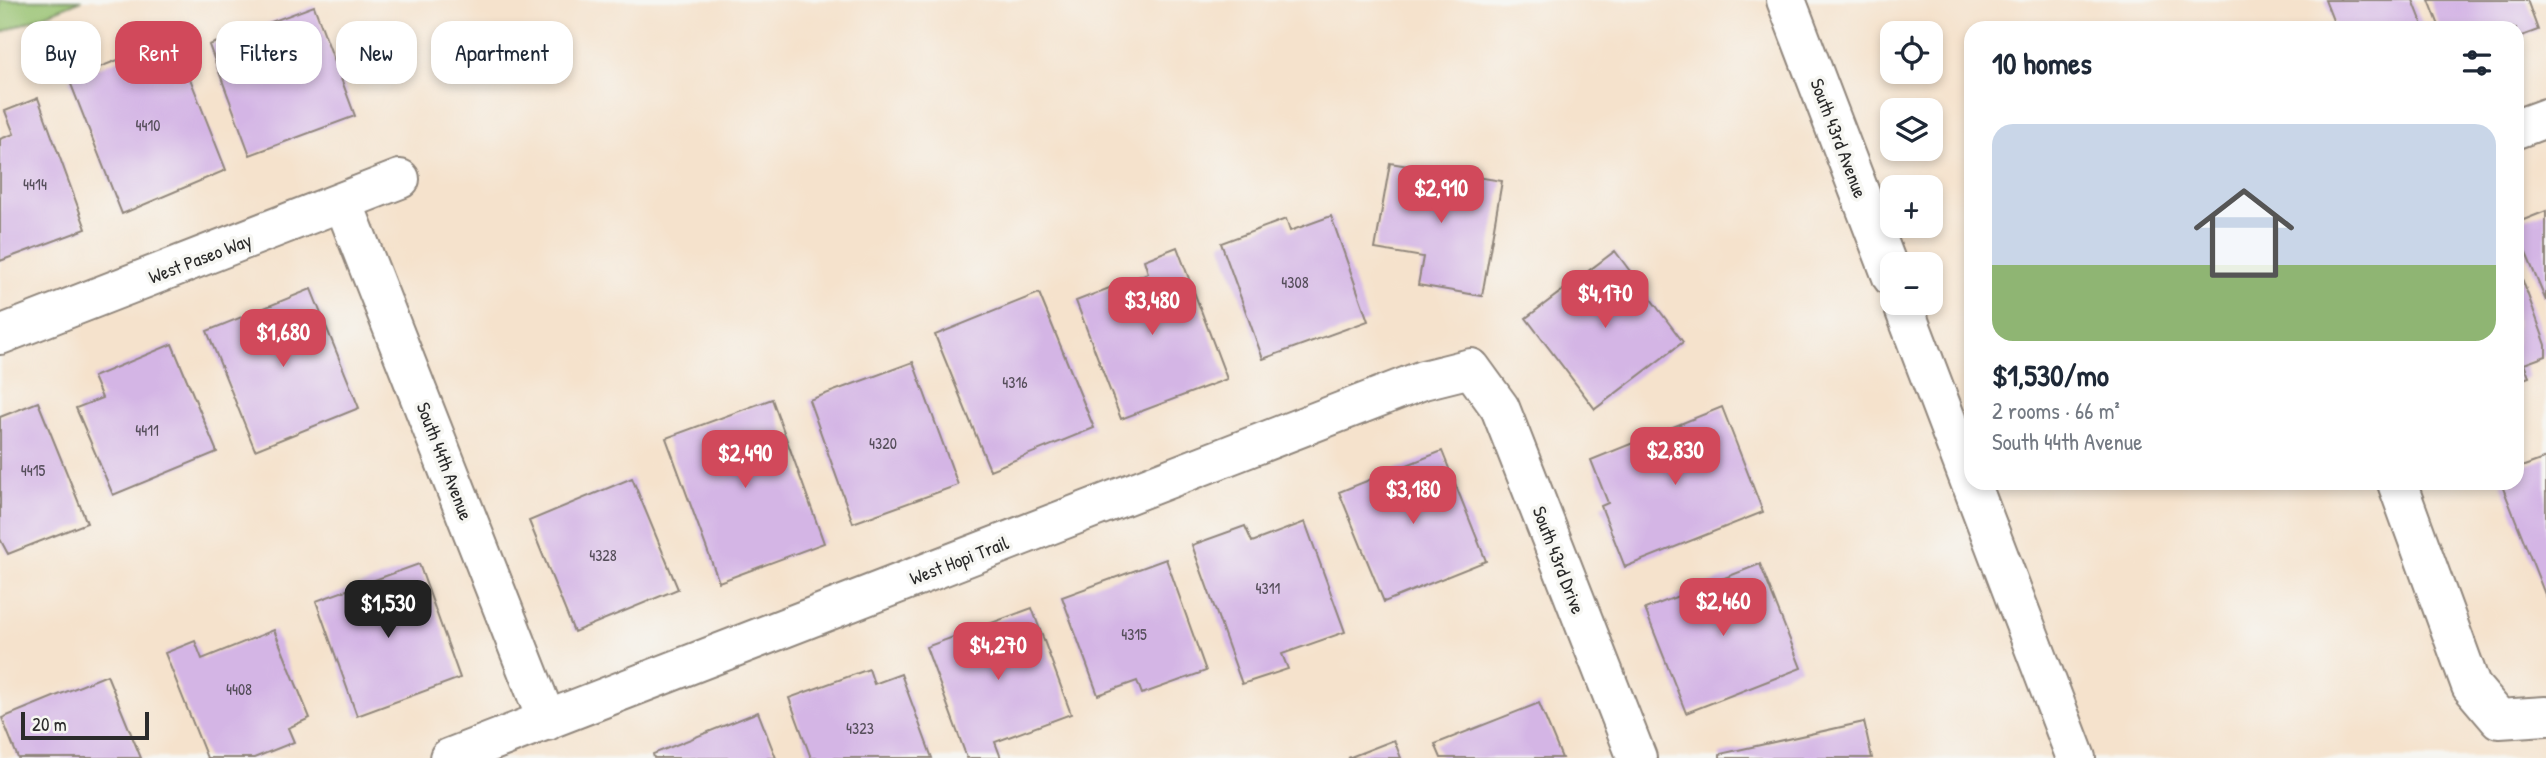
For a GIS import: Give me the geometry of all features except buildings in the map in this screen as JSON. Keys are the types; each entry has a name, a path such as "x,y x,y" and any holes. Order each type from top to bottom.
{"street":[{"name":"South 43rd Avenue","path":"1786,0 1883,252"},
{"path":"2524,126 2546,118"},
{"name":"West Paseo Way","path":"0,335 400,179"},
{"name":"South 44th Avenue","path":"343,202 547,720"},
{"path":"1907,315 1964,465"},
{"name":"West Hopi Trail","path":"449,758 1423,380 1471,368"},
{"name":"South 43rd Drive","path":"1471,368 1500,408 1637,758"},
{"path":"1974,490 2076,758"},
{"path":"2400,490 2472,686 2499,719 2546,716"}],"green space":[{"path":"0,0 82,0 30,21 21,21 21,25 0,33"}]}
